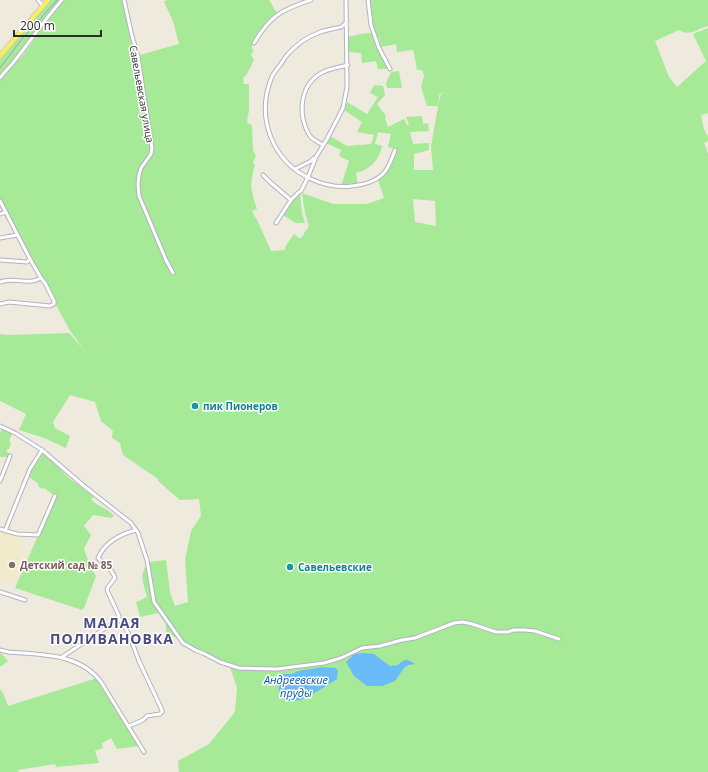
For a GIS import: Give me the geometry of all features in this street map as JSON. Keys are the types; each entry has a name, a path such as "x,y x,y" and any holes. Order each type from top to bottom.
{"main road":[{"path":"0,56 48,0"}],"street":[{"path":"38,0 43,6"},
{"path":"0,78 13,64 62,0"},
{"name":"Савельевская улица","path":"124,0 138,57 152,148 151,154 141,168 139,175 139,196 173,273"},
{"path":"254,43 276,15 311,0"},
{"path":"276,223 291,200 301,190 316,157 343,108 347,87 348,65 346,0"},
{"path":"368,0 371,25 379,48 390,69"},
{"path":"346,23 341,27 317,33 305,40 287,54 273,73 270,79 265,113 268,132 279,152 301,174 320,182 337,186 348,187 364,184 376,179 383,174 388,167 395,150"},
{"path":"323,145 311,137 305,125 302,109 304,93 308,84 323,71 348,65"},
{"path":"295,169 316,157"},
{"path":"263,175 291,200"},
{"path":"0,202 30,260 54,301 54,304 50,306 9,302 0,304"},
{"path":"0,214 6,212"},
{"path":"0,238 17,235"},
{"path":"0,260 27,262 30,260"},
{"path":"0,282 4,280 34,281 40,278"},
{"path":"0,426 15,433 42,450 84,486 131,522 136,530 147,560 154,602 183,643 220,662 239,668 277,669 324,663 341,658 362,648 380,646 415,638 454,623 463,622 496,632 508,632 513,630 535,631 559,639"},
{"path":"5,531 30,469 42,450"},
{"path":"0,481 10,456"},
{"path":"0,529 17,534 38,535 54,496"},
{"path":"129,726 143,720 147,716 160,714 162,710 139,661 130,637 119,619 107,590 115,576 112,570 98,558 111,541 118,536 136,530"},
{"path":"0,592 26,600"},
{"path":"62,658 119,619"},
{"path":"0,650 62,658 84,666 98,677 144,752"}],"shaded area":[{"name":"Детский сад № 85","path":"0,531 25,539 21,548 30,552 17,581 8,578 5,585 0,583"}],"green space":[{"path":"50,0 62,0 20,55 0,76 0,60"},
{"path":"64,0 122,0 136,56 179,44 173,21 164,2 167,0 269,0 277,13 258,32 252,42 252,49 254,50 251,55 254,60 247,74 243,78 244,84 249,84 249,112 247,123 252,125 253,150 256,156 253,162 255,165 252,177 252,187 253,197 257,209 252,211 271,251 285,250 285,247 294,234 301,238 309,226 305,213 302,193 333,204 367,204 384,198 378,180 390,166 397,149 388,147 391,134 378,132 375,144 382,146 381,151 370,167 356,173 358,185 341,186 349,161 339,156 341,150 326,143 330,136 347,146 371,144 374,135 357,132 362,122 344,110 347,102 367,114 378,97 370,93 374,85 383,86 385,95 377,104 386,116 385,118 388,127 404,119 407,125 409,124 406,117 422,116 423,124 428,123 429,131 410,132 413,144 429,143 429,150 414,154 414,170 433,170 431,146 440,96 445,91 439,95 438,106 427,106 421,87 424,76 422,70 417,70 413,50 397,52 396,44 381,47 379,38 377,38 373,30 369,0 708,0 708,26 690,33 679,30 655,41 669,77 677,87 706,61 693,34 708,28 708,113 701,115 704,129 708,137 708,141 704,143 708,154 708,772 179,772 178,761 209,744 235,712 237,688 229,664 198,651 166,632 166,624 158,613 140,617 136,602 147,597 142,575 149,562 166,560 170,592 175,606 188,602 185,560 191,531 201,516 199,499 180,500 158,481 158,479 123,455 120,443 112,438 113,431 101,421 95,402 70,395 53,422 55,428 70,436 66,448 44,438 19,430 26,414 0,401 0,334 69,333 84,350 69,329 0,200 0,80 22,56","holes":["413,199 435,201 436,226 415,222"]},
{"path":"372,33 388,69 378,69 376,61 362,63 361,53 348,52 348,37"},
{"path":"399,71 402,88 387,88 386,83 391,72"},
{"path":"300,193 302,213 305,223 296,223 283,215 293,200"},
{"path":"2,429 12,434 9,441 11,443 9,449 7,449 7,452 11,454 8,457 0,457 0,433"},
{"path":"42,453 69,478 94,497 91,499 93,501 114,516 112,518 93,515 84,526 91,535 84,549 89,563 88,564 96,576 82,610 15,588 56,497 44,488 42,489 38,486 39,484 29,477"},
{"path":"0,652 8,661 0,667"},
{"path":"97,678 139,746 117,749 111,738 102,743 103,748 95,751 99,763 56,767 55,764 18,770 19,772 0,772 0,689 8,706"}],"water":[{"name":"Андреевские пруды","path":"354,654 374,654 390,666 398,665 402,661 406,660 415,664 408,665 404,668 395,681 382,686 367,686 354,676 346,662"},
{"name":"Андреевские пруды","path":"322,667 336,668 338,671 337,679 301,700 289,701 282,698 279,686 283,674 291,674 302,670"}],"tram line":[{"path":"0,68 22,39 57,0"}],"place":[{"name":"пик Пионеров","path":"195,406"},
{"name":"Детский сад № 85","path":"12,565"},
{"name":"Савельевские","path":"290,567"}],"district":[{"name":"МАЛАЯ ПОЛИВАНОВКА","path":"112,632"}]}
